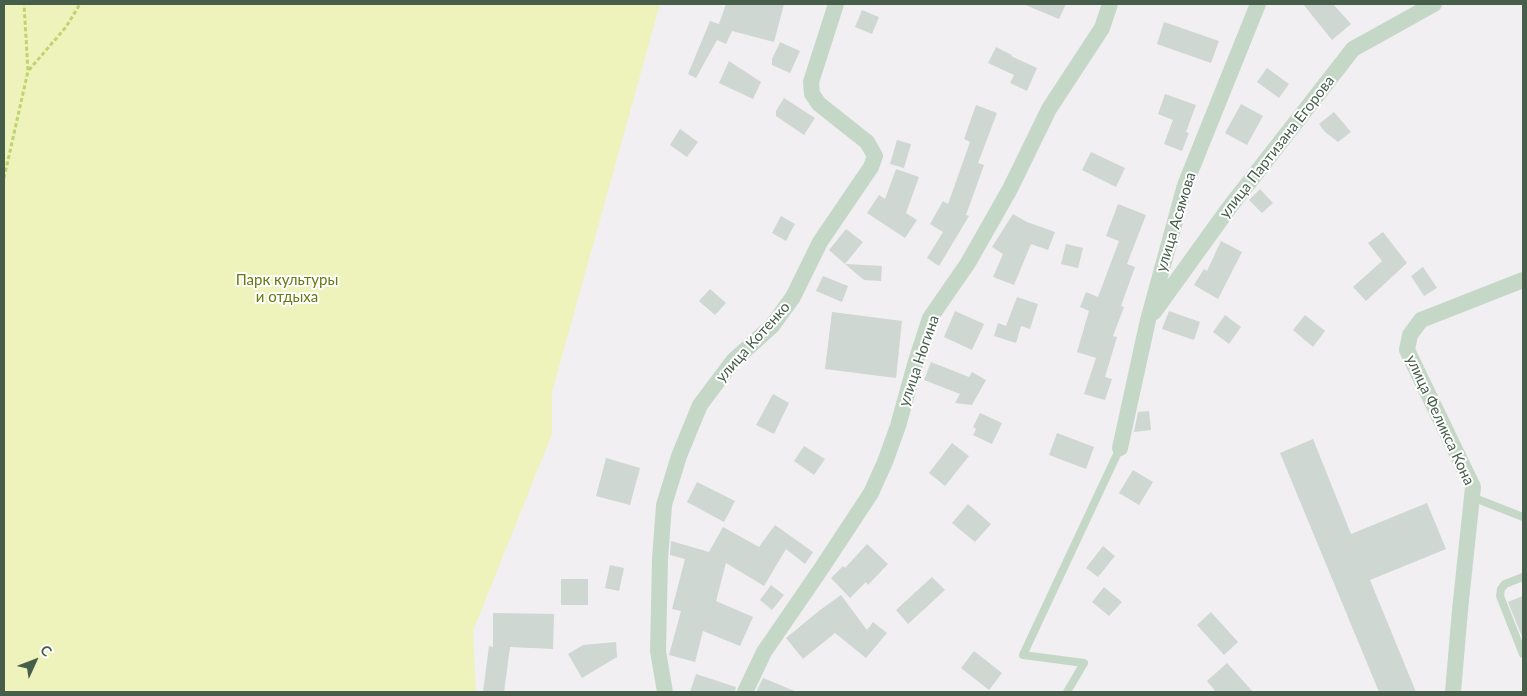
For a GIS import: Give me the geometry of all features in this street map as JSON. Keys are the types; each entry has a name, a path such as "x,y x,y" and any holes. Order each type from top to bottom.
{"street":[{"name":"улица Котенко","path":"665,692 658,652 660,559 664,505 679,456 700,404 733,361 772,326 793,297 820,242 872,167 874,156 867,142 819,104 812,94 811,82 836,4"},
{"name":"улица Ногина","path":"746,692 764,652 871,493 898,426 930,318 972,255 1010,189 1049,109 1102,28 1110,4"},
{"name":"улица Асямова","path":"1120,448 1148,320 1186,185 1258,4"},
{"name":"улица Партизана Егорова","path":"1148,320 1229,208 1353,49 1434,4"},
{"name":"улица Феликса Кона","path":"1453,692 1473,487 1407,350 1410,335 1421,320 1523,280"}],"lane":[{"path":"1067,692 1084,664 1023,655 1120,448"},
{"path":"1472,497 1523,517"},
{"path":"1523,577 1505,584 1501,589 1500,596 1523,654"}],"path":[{"path":"4,178 28,71 24,4"},
{"path":"28,71 66,27 80,4"}],"green space":[{"name":"Парк культуры и отдыха","path":"4,4 660,4 552,392 552,434 473,631 476,692 4,692"}],"building":[{"path":"726,4 784,4 774,42 732,31 726,44 717,40 696,78 688,74 710,21 719,24"},
{"path":"1023,4 1066,4 1059,19"},
{"path":"1303,4 1333,4 1351,24 1332,40"},
{"path":"862,10 879,17 872,34 855,27"},
{"path":"1164,22 1219,41 1211,63 1157,44"},
{"path":"780,42 800,51 790,73 772,65 772,59"},
{"path":"996,47 1037,68 1027,91 1010,83 1014,75 988,63"},
{"path":"729,61 761,82 753,99 719,83"},
{"path":"1267,68 1289,84 1279,98 1257,82"},
{"path":"1165,94 1196,105 1186,132 1189,133 1182,151 1164,144 1173,120 1158,114"},
{"path":"784,98 815,118 804,135 776,116 776,111"},
{"path":"1241,104 1263,116 1247,145 1225,133"},
{"path":"976,105 997,113 978,163 984,165 966,215 969,216 939,266 927,258 943,232 930,224 943,201 948,204 970,142 964,139"},
{"path":"1334,112 1351,132 1338,142 1325,132 1319,124"},
{"path":"680,129 698,142 687,157 670,145"},
{"path":"897,140 911,144 904,168 890,164"},
{"path":"1091,152 1125,168 1116,187 1082,170"},
{"path":"896,169 919,177 906,213 917,220 905,238 867,213 879,195 885,199"},
{"path":"1260,189 1273,203 1262,213 1249,200"},
{"path":"1118,204 1146,215 1127,264 1135,267 1121,306 1124,307 1113,336 1117,337 1105,377 1112,379 1105,400 1084,394 1096,358 1077,352 1089,311 1080,307 1086,292 1098,297 1119,241 1106,236"},
{"path":"1013,214 1027,222 1055,232 1048,250 1031,244 1014,285 993,277 1003,254 992,247"},
{"path":"781,216 795,224 786,241 772,233"},
{"path":"846,229 863,242 845,264 829,250"},
{"path":"1383,232 1407,263 1366,301 1353,287 1382,261 1368,243"},
{"path":"1221,241 1242,252 1218,299 1194,285 1204,269 1207,271"},
{"path":"1066,244 1083,248 1078,268 1061,264"},
{"path":"845,264 882,266 881,281 864,280"},
{"path":"1423,267 1437,288 1424,296 1411,276"},
{"path":"823,276 848,286 842,302 816,291"},
{"path":"710,289 726,303 715,315 699,301"},
{"path":"1017,297 1038,304 1030,329 1021,326 1016,343 994,336 998,323 1006,326"},
{"path":"955,311 984,324 972,350 944,337"},
{"path":"1169,311 1200,322 1194,340 1162,329"},
{"path":"832,312 902,321 896,378 825,369"},
{"path":"1225,315 1241,327 1229,344 1213,332"},
{"path":"1305,315 1325,331 1313,347 1293,330"},
{"path":"931,362 969,377 972,372 986,380 972,405 955,403 960,394 924,380"},
{"path":"773,394 789,403 774,434 756,425"},
{"path":"1149,411 1151,430 1134,432 1138,412"},
{"path":"980,413 1002,423 992,444 973,435 976,429 973,427"},
{"path":"1057,433 1094,447 1086,469 1049,455"},
{"path":"1313,439 1351,534 1427,503 1446,549 1370,580 1416,692 1379,692 1280,453"},
{"path":"952,443 969,456 945,486 929,473"},
{"path":"804,446 825,459 814,475 794,461"},
{"path":"606,458 640,468 630,505 596,496"},
{"path":"1133,470 1153,482 1139,505 1119,493"},
{"path":"697,482 735,501 724,522 687,502"},
{"path":"968,504 991,524 975,542 952,523"},
{"path":"775,525 813,552 805,564 786,549 764,586 726,563 716,601 753,617 740,646 703,631 695,662 669,655 681,611 672,609 685,559 670,555 671,541 709,552 723,527 759,547"},
{"path":"867,544 888,564 868,585 866,582 850,598 831,578 843,566 845,568"},
{"path":"1103,546 1115,556 1098,577 1086,568"},
{"path":"610,565 624,568 619,591 605,588"},
{"path":"932,577 945,590 908,624 896,610"},
{"path":"561,579 588,579 588,605 561,605"},
{"path":"771,585 784,595 772,610 760,600"},
{"path":"1104,587 1122,602 1109,616 1092,602"},
{"path":"841,595 867,630 873,622 887,633 866,658 835,633 803,659 786,638"},
{"path":"1523,596 1523,639 1508,602"},
{"path":"1211,612 1238,642 1224,655 1197,625"},
{"path":"493,613 554,614 553,649 510,647 504,692 483,692 489,646 493,647"},
{"path":"616,642 617,657 582,678 568,654 583,645"},
{"path":"974,651 1002,673 989,690 961,668"},
{"path":"1227,663 1253,692 1216,692 1207,681"},
{"path":"696,674 736,687 735,692 690,692"},
{"path":"763,678 797,692 756,692"}]}
